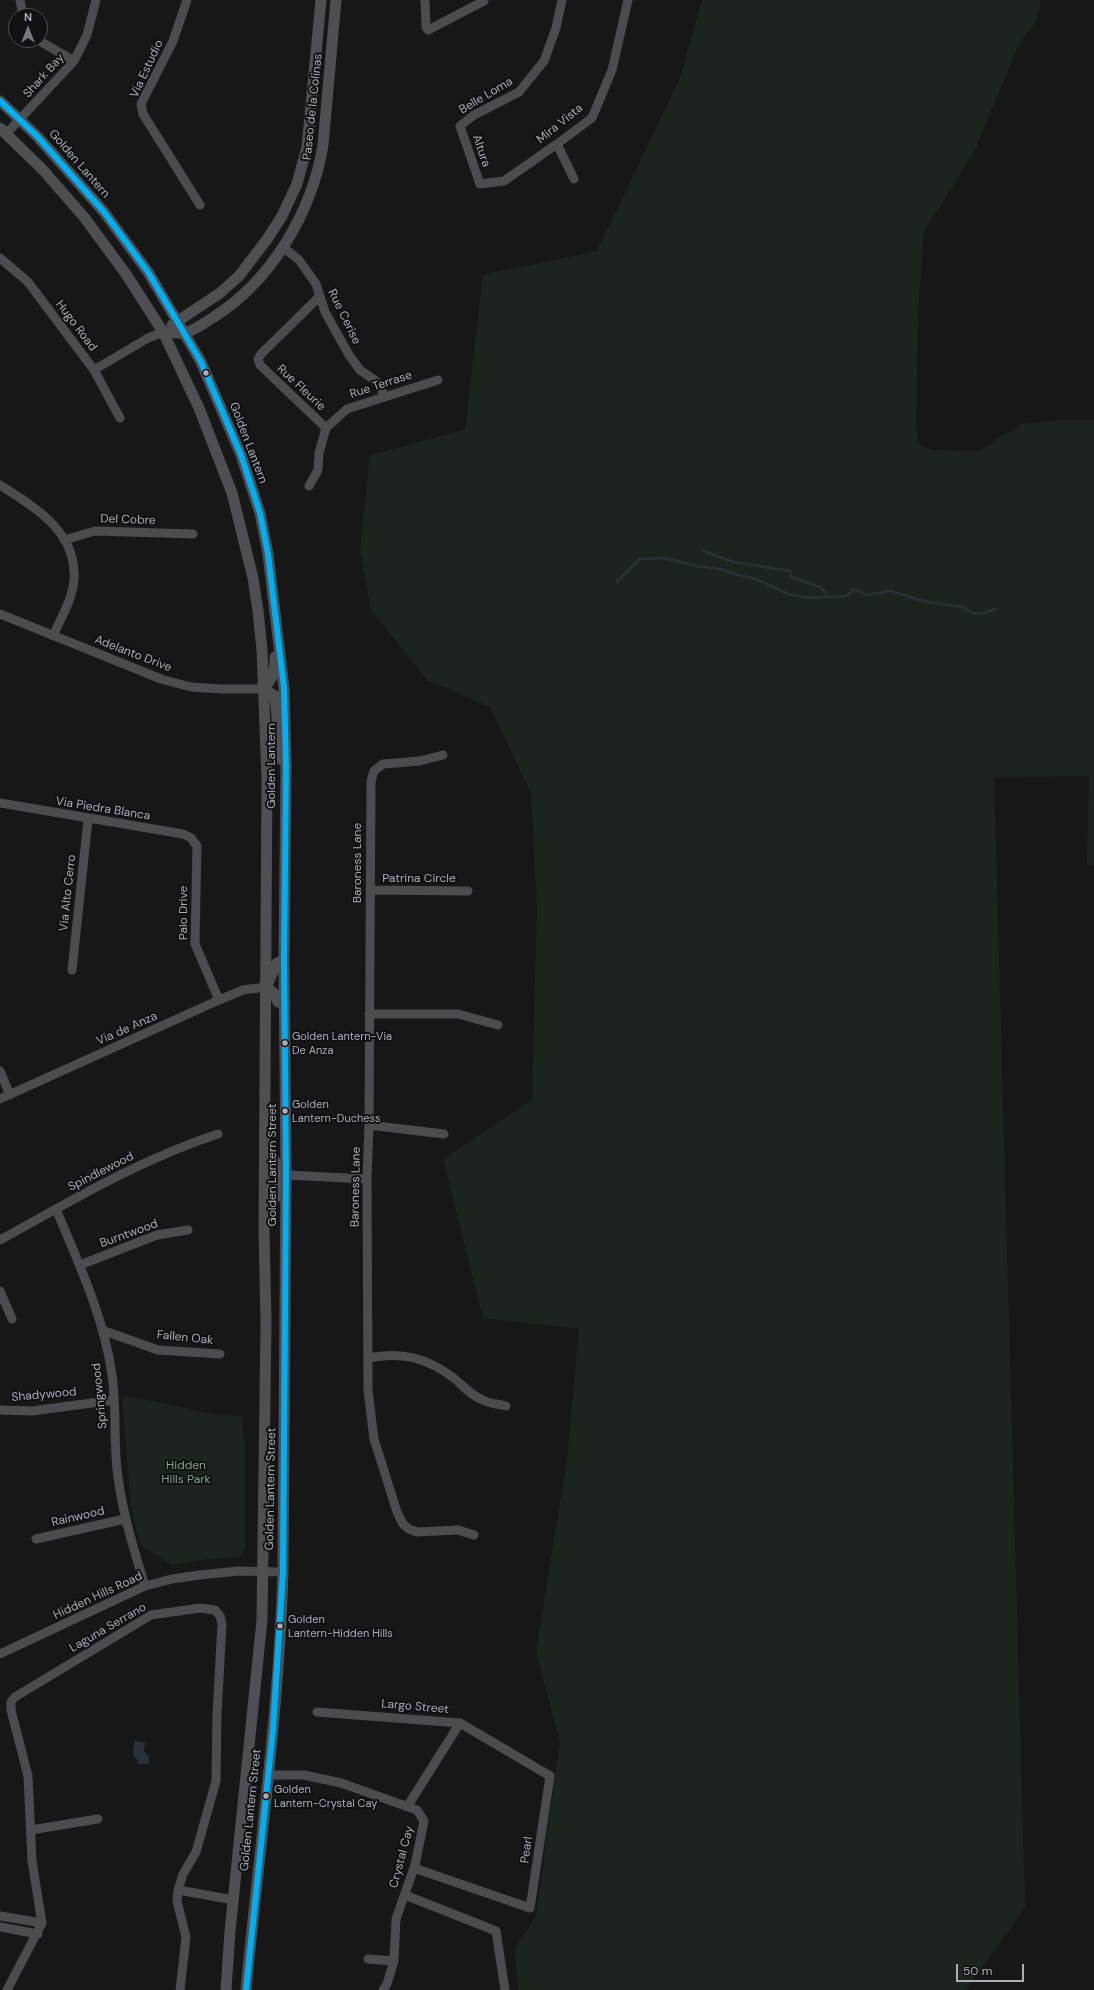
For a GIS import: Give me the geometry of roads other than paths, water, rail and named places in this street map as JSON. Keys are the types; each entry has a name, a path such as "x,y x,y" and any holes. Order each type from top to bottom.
{"main road":[{"name":"Paseo de la Colinas","path":"163,332 220,293 239,276 268,238 282,216 297,184 303,166 310,120 321,0"},
{"name":"Paseo de la Colinas","path":"163,332 184,333 225,310 264,273 282,248 304,208 320,168 324,145 336,0"},
{"name":"Golden Lantern","path":"0,100 21,120 82,186 123,236 148,272 178,321 200,362 218,401 248,476 261,520 268,554 284,688 286,767 284,960 286,986"},
{"name":"Golden Lantern","path":"3,131 43,170 84,217 126,274 163,332 199,408 232,493 253,578 262,650 267,779 266,987"},
{"path":"268,238 282,248"},
{"path":"274,607 272,618 275,672 271,681 263,689 274,695 277,708 278,746 280,759 286,767"},
{"path":"284,960 279,961 275,965 266,987 275,994 278,1002 285,1004"},
{"name":"Golden Lantern Street","path":"246,1990 282,1621 286,986"},
{"name":"Golden Lantern Street","path":"226,1990 260,1647 263,1571 266,987"},
{"path":"265,1154 270,1159 275,1161 276,1170 286,1175 279,1186 276,1197 265,1205"}],"street":[{"name":"Shark Bay","path":"3,131 21,120 74,62 87,35 96,0"},
{"name":"Via Estudio","path":"187,0 173,41 142,104 143,114 200,205"},
{"path":"425,0 426,27 428,30 484,1"},
{"name":"Belle Loma","path":"460,126 474,116 519,92 544,61 556,28 562,0"},
{"name":"Mira Vista","path":"480,184 504,181 592,118 612,70 628,0"},
{"path":"48,46 74,62"},
{"name":"Altura","path":"460,126 480,184"},
{"path":"557,144 574,179"},
{"name":"Rue Cerise","path":"282,248 299,260 316,284 319,297 349,355 360,370 376,381 385,396"},
{"name":"Hugo Road","path":"0,258 28,282 94,370 120,418"},
{"name":"Rue Fleurie","path":"319,297 261,354 258,359 260,365 326,428"},
{"name":"Paseo de la Colinas","path":"94,370 148,338 163,332"},
{"name":"Rue Terrase","path":"326,428 347,409 438,380"},
{"path":"310,486 318,470 319,453 326,428"},
{"path":"0,486 38,510 53,523 64,540 71,557 74,579 68,601 53,636"},
{"name":"Del Cobre","path":"64,540 95,531 193,534"},
{"name":"Adelanto Drive","path":"0,614 161,679 191,687 263,689"},
{"name":"Baroness Lane","path":"444,756 420,761 383,764 374,770 370,802 369,1125 367,1179 368,1390 372,1430 399,1518 409,1529 417,1532 458,1530 474,1535"},
{"name":"Via Piedra Blanca","path":"0,803 88,820 183,834 192,838 197,846"},
{"name":"Via Alto Cerro","path":"72,970 88,820"},
{"name":"Palo Drive","path":"197,846 195,944 219,1000"},
{"name":"Patrina Circle","path":"370,890 468,891"},
{"name":"Via de Anza","path":"0,1099 219,1000 243,990 266,987"},
{"path":"369,1014 458,1014 498,1025"},
{"path":"0,1071 10,1095"},
{"path":"369,1125 444,1134"},
{"name":"Spindlewood","path":"0,1240 150,1160 218,1134"},
{"path":"286,1175 367,1179"},
{"name":"Springwood","path":"56,1209 80,1266 102,1330 112,1374 118,1476 125,1519 146,1586"},
{"name":"Burntwood","path":"80,1266 157,1235 188,1230"},
{"path":"0,1291 12,1319"},
{"name":"Fallen Oak","path":"102,1330 158,1350 220,1354"},
{"path":"368,1358 387,1354 403,1355 422,1360 441,1368 474,1396 485,1401 506,1406"},
{"name":"Shadywood","path":"0,1410 32,1411 114,1400"},
{"name":"Rainwood","path":"36,1539 125,1519"},
{"name":"Hidden Hills Road","path":"0,1654 146,1586 172,1579 238,1571 283,1572"},
{"name":"Laguna Serrano","path":"42,1923 33,1874 28,1776 11,1710 11,1702 14,1697 151,1615 200,1608 215,1610 220,1616 222,1624 217,1714 216,1781 196,1852 183,1874 178,1890 178,1901 186,1937 180,1990"},
{"name":"Largo Street","path":"317,1712 460,1723 407,1807"},
{"name":"Pearl","path":"414,1868 530,1908 550,1776 460,1723"},
{"name":"Crystal Cay","path":"268,1775 304,1774 341,1783 417,1810 424,1821 414,1868 396,1920 394,1961 387,1984 383,1990"},
{"path":"31,1830 98,1819"},
{"path":"178,1890 234,1900"},
{"path":"405,1894 496,1931 505,1990"},
{"path":"0,1916 42,1923 38,1934 7,1990"},
{"path":"0,1927 38,1934"},
{"path":"368,1959 394,1961"}],"waterway":[{"path":"703,551 733,562 790,571 791,577 820,587 829,597"},
{"path":"617,582 640,559 664,558 697,566 721,569 756,579 788,594 809,598 846,596 855,589 866,595 891,591 923,601 962,607 975,614 984,613 995,609"}],"place":[{"name":"Golden Lantern-Via De Anza","path":"285,1043"},
{"name":"Golden Lantern-Duchess","path":"285,1111"},
{"name":"Golden Lantern-Hidden Hills","path":"280,1626"},
{"name":"Golden Lantern-Crystal Cay","path":"266,1796"}],"park label":[{"name":"Hidden Hills Park","path":"186,1473"}]}
